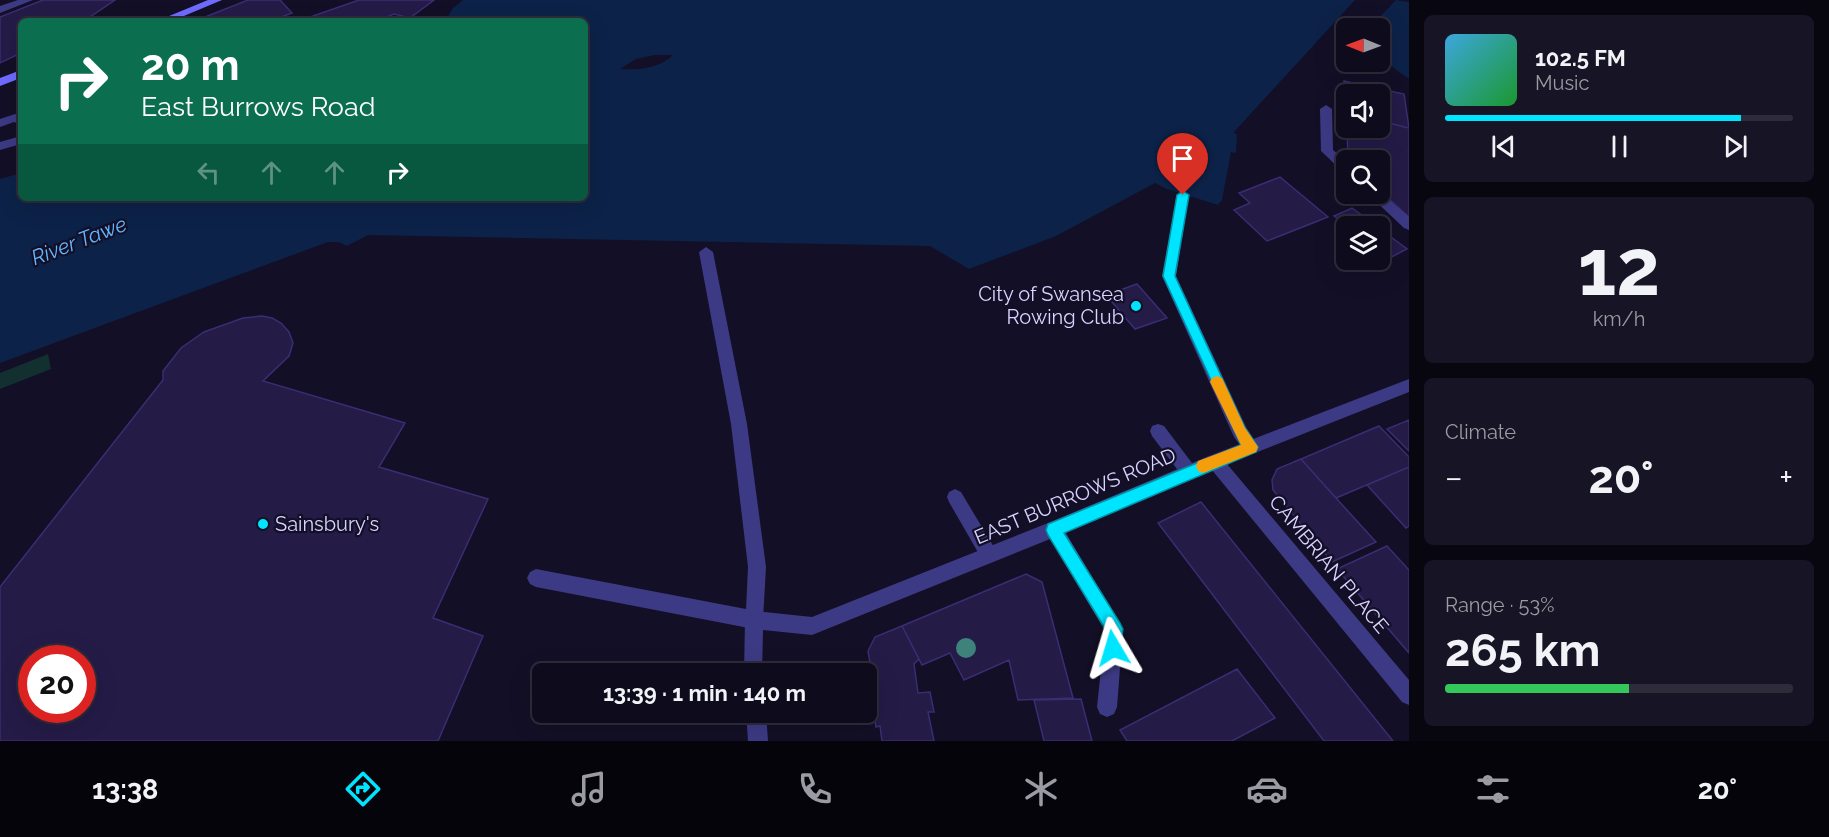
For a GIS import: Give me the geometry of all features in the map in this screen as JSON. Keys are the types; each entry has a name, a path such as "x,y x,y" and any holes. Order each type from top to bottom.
{"street":[{"path":"0,10 28,0"},
{"path":"185,12 200,0"},
{"path":"170,18 217,0"},
{"path":"0,82 18,75"},
{"path":"1326,109 1327,151 1336,159"},
{"path":"0,123 15,118 18,120"},
{"path":"0,146 18,141"},
{"path":"1183,195 1169,276 1240,432 1251,447"},
{"path":"1385,204 1409,225"},
{"path":"706,252 739,424 757,567 753,663"},
{"name":"EAST BURROWS ROAD","path":"536,578 754,620 812,626 1054,530 1215,461 1409,385"},
{"path":"1158,431 1190,472"},
{"name":"CAMBRIAN PLACE","path":"1215,461 1409,695"},
{"path":"955,497 989,555"},
{"path":"1054,530 1114,629 1107,707"},
{"path":"757,723 758,741"}],"green space":[{"path":"48,354 51,369 0,389 0,373"}],"water":[{"name":"River Tawe","path":"463,0 1355,0 1336,18 1336,21 1233,133 1237,134 1236,153 1231,152 1222,200 1218,205 1155,183 1056,236 969,269 930,246 368,235 347,246 339,242 328,242 0,363 0,179 18,174 18,201 588,201 588,18 447,18 453,8","holes":["655,55 673,55 648,68 620,69 636,59"]},
{"path":"1396,0 1409,2 1409,79 1390,65 1390,18 1379,18"}],"building":[{"path":"43,0 115,0 88,18 18,18 18,54 0,63 0,17"},
{"path":"248,0 280,0 292,13 279,18 203,18"},
{"path":"359,0 434,0 410,18 394,14 384,18 310,17"},
{"path":"1390,91 1404,94 1409,128 1390,123"},
{"path":"1390,123 1409,128 1409,217 1390,200 1390,150 1348,150 1347,138 1390,138"},
{"path":"1280,177 1328,217 1267,241 1234,210 1250,203 1239,193"},
{"path":"1352,208 1363,216 1336,217 1334,216"},
{"path":"1390,236 1407,249 1390,258"},
{"name":"City of Swansea Rowing Club","path":"1137,284 1167,318 1135,329 1106,295"},
{"name":"Sainsbury's","path":"262,316 281,323 289,332 293,343 289,356 263,381 405,423 379,467 488,499 433,618 483,636 438,741 0,741 0,587 163,380 163,371 181,348 204,332 243,318"},
{"path":"1409,420 1409,451 1387,429"},
{"path":"1379,426 1409,457 1409,467 1336,498 1301,459"},
{"path":"1301,459 1376,542 1332,562 1273,490 1272,480 1277,469"},
{"path":"1409,467 1409,526 1406,528 1367,485"},
{"path":"1201,502 1393,741 1324,741 1158,523"},
{"path":"1387,546 1409,570 1409,653 1337,569"},
{"path":"1026,574 1042,582 1073,698 1018,700 1009,660 964,680 950,653 922,665 902,626"},
{"path":"902,626 919,659 914,664 918,693 930,692 934,712 928,712 934,741 882,741 880,726 876,727 875,723 877,663 870,663 868,651 875,637"},
{"path":"1237,669 1275,718 1232,741 1127,741 1120,730"},
{"path":"1081,699 1092,741 1044,741 1034,700"}],"slow traffic":[{"path":"1203,466 1251,447 1240,432 1217,382"}],"place":[{"name":"City of Swansea Rowing Club","path":"1136,306"},
{"name":"Sainsbury's","path":"263,524"}],"route":[{"path":"1113,648 1114,629 1054,530 1251,447 1240,432 1169,276 1183,195"}]}
